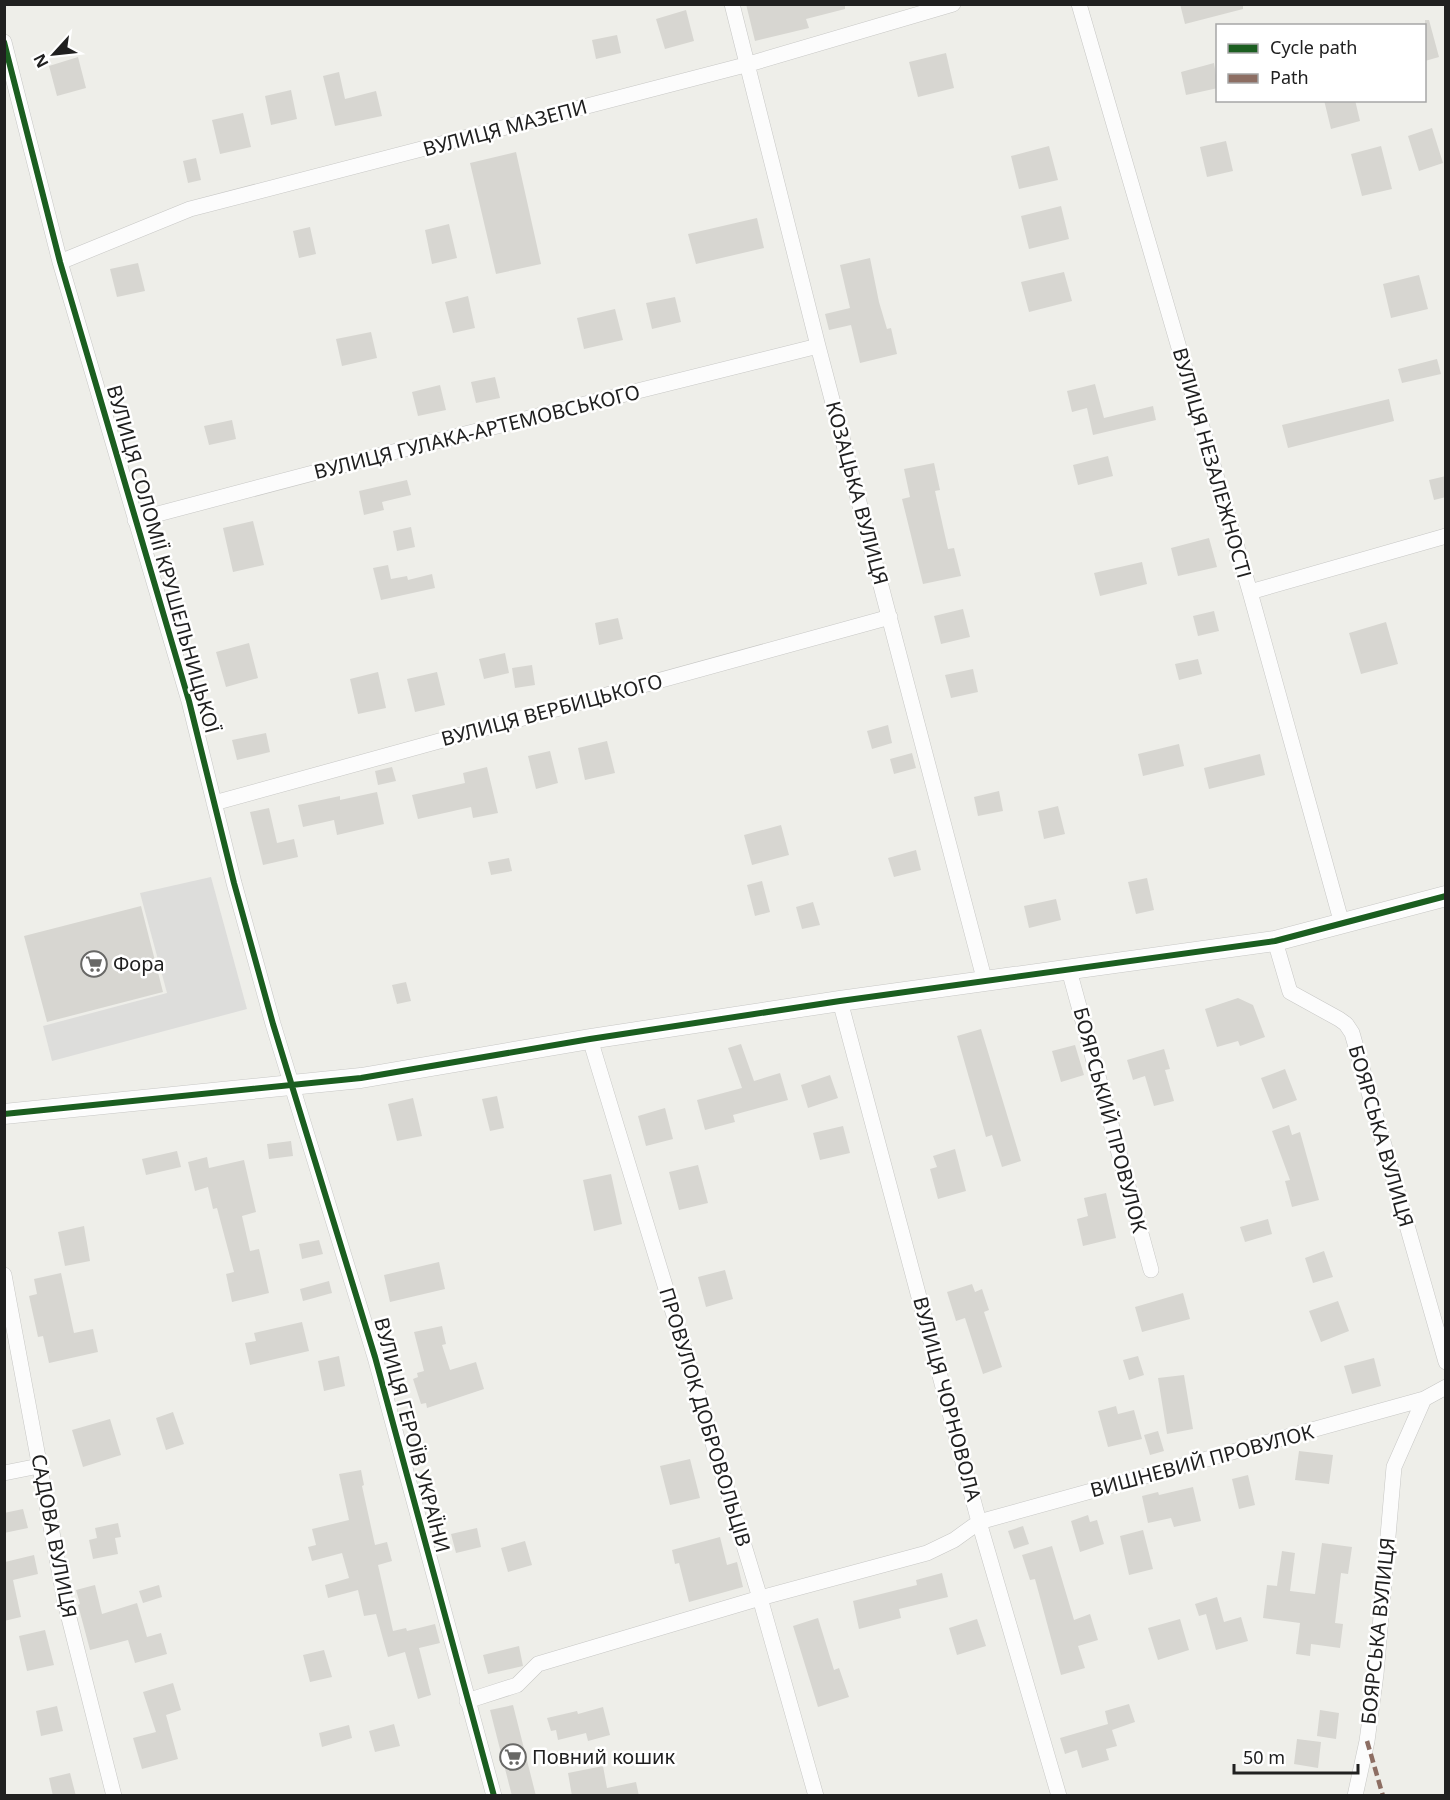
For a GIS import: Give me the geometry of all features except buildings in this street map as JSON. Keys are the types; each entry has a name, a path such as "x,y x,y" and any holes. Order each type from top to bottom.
{"street":[{"name":"КОЗАЦЬКА ВУЛИЦЯ","path":"732,4 749,64 818,346 985,981"},
{"name":"ВУЛИЦЯ МАЗЕПИ","path":"60,262 190,209 749,64 953,4"},
{"name":"ВУЛИЦЯ НЕЗАЛЕЖНОСТІ","path":"1079,4 1250,592 1342,924"},
{"name":"ВУЛИЦЯ СОЛОМІЇ КРУШЕЛЬНИЦЬКОЇ","path":"4,42 60,262 189,701 234,883 292,1085"},
{"name":"ВУЛИЦЯ ГУЛАКА-АРТЕМОВСЬКОГО","path":"135,520 400,450 818,346"},
{"path":"1250,592 1446,536"},
{"name":"ВУЛИЦЯ ВЕРБИЦЬКОГО","path":"214,802 890,617"},
{"path":"4,1114 361,1078 590,1039 840,1001 1275,941 1446,896"},
{"name":"БОЯРСЬКА ВУЛИЦЯ","path":"1275,941 1290,992 1339,1019 1352,1033 1446,1362"},
{"name":"БОЯРСЬКИЙ ПРОВУЛОК","path":"1069,970 1151,1270"},
{"name":"ВУЛИЦЯ ЧОРНОВОЛА","path":"840,1001 979,1522 1059,1796"},
{"name":"ПРОВУЛОК ДОБРОВОЛЬЦІВ","path":"590,1039 760,1598 816,1796"},
{"name":"ВУЛИЦЯ ГЕРОЇВ УКРАЇНИ","path":"292,1085 375,1357 494,1796"},
{"name":"САДОВА ВУЛИЦЯ","path":"4,1275 65,1602 114,1796"},
{"name":"ВИШНЕВИЙ ПРОВУЛОК","path":"979,1522 1425,1399 1446,1388"},
{"name":"БОЯРСЬКА ВУЛИЦЯ","path":"1354,1796 1367,1741 1376,1674 1394,1467 1425,1399"},
{"path":"4,1473 39,1466"},
{"path":"467,1701 517,1685 538,1664 760,1598 927,1553 954,1540 979,1522"}],"shaded area":[{"path":"211,877 247,1009 52,1061 43,1026 167,993 140,893"}],"marked path":[{"path":"1367,1741 1383,1796"}],"cycle path":[{"path":"4,42 60,262 189,701 234,883 273,1024 375,1357 494,1796"},
{"path":"4,1114 361,1078 590,1039 840,1001 1275,941 1446,896"}],"place":[{"name":"Фора","path":"94,964"},
{"name":"Повний кошик","path":"513,1757"}]}
